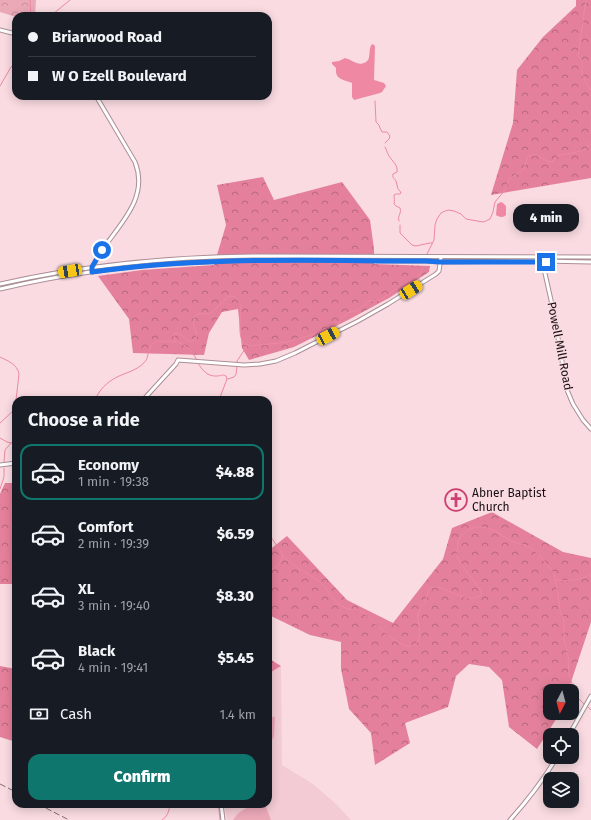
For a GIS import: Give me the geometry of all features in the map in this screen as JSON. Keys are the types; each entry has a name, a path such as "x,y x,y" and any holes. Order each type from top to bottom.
{"main road":[{"path":"0,30 12,33"},
{"path":"92,272 92,267 129,212 137,196 139,184 135,162 98,100"},
{"name":"Powell Mill Road","path":"542,256 552,303 567,390 573,404 583,420 591,429"},
{"path":"0,284 92,267 176,259 227,257 591,257"},
{"path":"147,396 178,360 235,365 255,365 276,361 289,356 377,310 436,274 441,257"},
{"path":"0,289 57,277 92,272 182,263 227,261 591,262"},
{"path":"134,262 136,267"},
{"path":"0,465 12,464"},
{"path":"573,728 591,696"},
{"path":"510,820 552,764"},
{"path":"222,808 223,820"}],"shaded area":[{"path":"372,44 375,46 374,80 384,83 386,86 380,93 354,100 352,97 352,83 338,77 336,68 332,62 345,58 360,64 366,62 369,59"},
{"path":"501,202 506,206 506,215 500,217 496,215 497,204"},
{"path":"281,666 282,765 313,784 336,804 351,820 227,820 225,808 272,808 272,672"}],"green space":[{"path":"0,0 36,0 35,12 12,12 12,16 0,12"},
{"path":"576,0 591,0 591,178 491,195 513,123 517,70 543,37 576,6"},
{"path":"263,177 274,200 342,182 370,220 374,249 374,264 430,266 429,272 389,298 294,347 249,360 242,348 238,309 222,312 209,333 204,355 133,353 129,319 98,276 142,270 214,265 226,225 217,185"},
{"path":"5,483 12,483 12,584 0,584 0,494"},
{"path":"492,512 563,552 591,558 591,622 570,684 543,684 543,720 556,720 550,728 543,728 543,740 537,749 509,727 502,680 489,667 469,664 456,676 448,707 405,723 410,743 375,765 371,733 349,709 341,669 341,642 310,635 272,616 272,548 287,536 347,600 393,623 443,559 452,528"},
{"path":"272,660 281,666 272,672"},
{"path":"0,666 12,668 12,741 0,737"},
{"path":"272,717 275,717 274,737 272,740"},
{"path":"266,808 271,820 233,820 245,809"}],"waterway":[{"path":"30,0 31,12"},
{"path":"55,12 70,0"},
{"path":"586,0 578,56 583,63 582,73 591,91"},
{"path":"0,86 12,66"},
{"path":"375,101 376,122 382,132 387,132 390,136 385,143"},
{"path":"591,119 591,131"},
{"path":"586,142 588,147"},
{"path":"427,254 434,240 435,225 441,213 449,210 461,214 466,219 483,222 486,221 490,219 495,202 505,190 509,179 523,170 528,157 531,155 536,155 549,162 552,162 559,155 586,149 591,144"},
{"path":"385,147 388,155 397,167 397,172 393,174 393,178 396,181 398,189 401,193 394,195 394,204 400,208 399,221"},
{"path":"400,225 400,233 412,245 416,246 432,243"},
{"path":"175,341 175,333 180,334 190,341 195,340 197,337 193,320 195,317 200,313 210,314 229,296 235,297 241,304 240,331 244,344 251,346 287,342 308,336 337,324 347,313 358,310 369,301 380,300 420,274 424,267"},
{"path":"147,358 151,346 156,341 175,341 188,348 197,360"},
{"path":"237,363 247,346"},
{"path":"0,357 12,363 18,371 16,396"},
{"path":"97,396 110,381 141,366 147,359"},
{"path":"198,363 208,374 214,376 225,375 227,379"},
{"path":"228,379 234,377 237,367"},
{"path":"221,396 227,379"},
{"path":"0,423 12,412"},
{"path":"0,438 12,443"},
{"path":"4,462 5,450 11,443"},
{"path":"0,489 4,477 4,468"},
{"path":"272,538 287,560 320,582 337,603 348,609 360,610 395,640 403,645 410,646 416,644 418,641 418,614 426,601 428,592 431,588 441,588 467,598 474,598 480,596 482,593 459,561 457,555 458,541 467,531 475,527 487,528 511,541 530,547 554,574 560,610 564,621 564,638 568,656 569,676 578,698 584,704"},
{"path":"272,570 279,564 283,556"},
{"path":"555,580 574,580 591,574"},
{"path":"587,706 591,710"},
{"path":"162,820 166,817 169,808"},
{"path":"218,808 220,820"}],"railway":[{"path":"0,784 12,790"},
{"path":"46,808 69,820"}],"place":[{"name":"Abner Baptist Church","path":"456,500"}],"route":[{"path":"102,250 92,267 92,272 167,264 227,261 546,262"}]}
